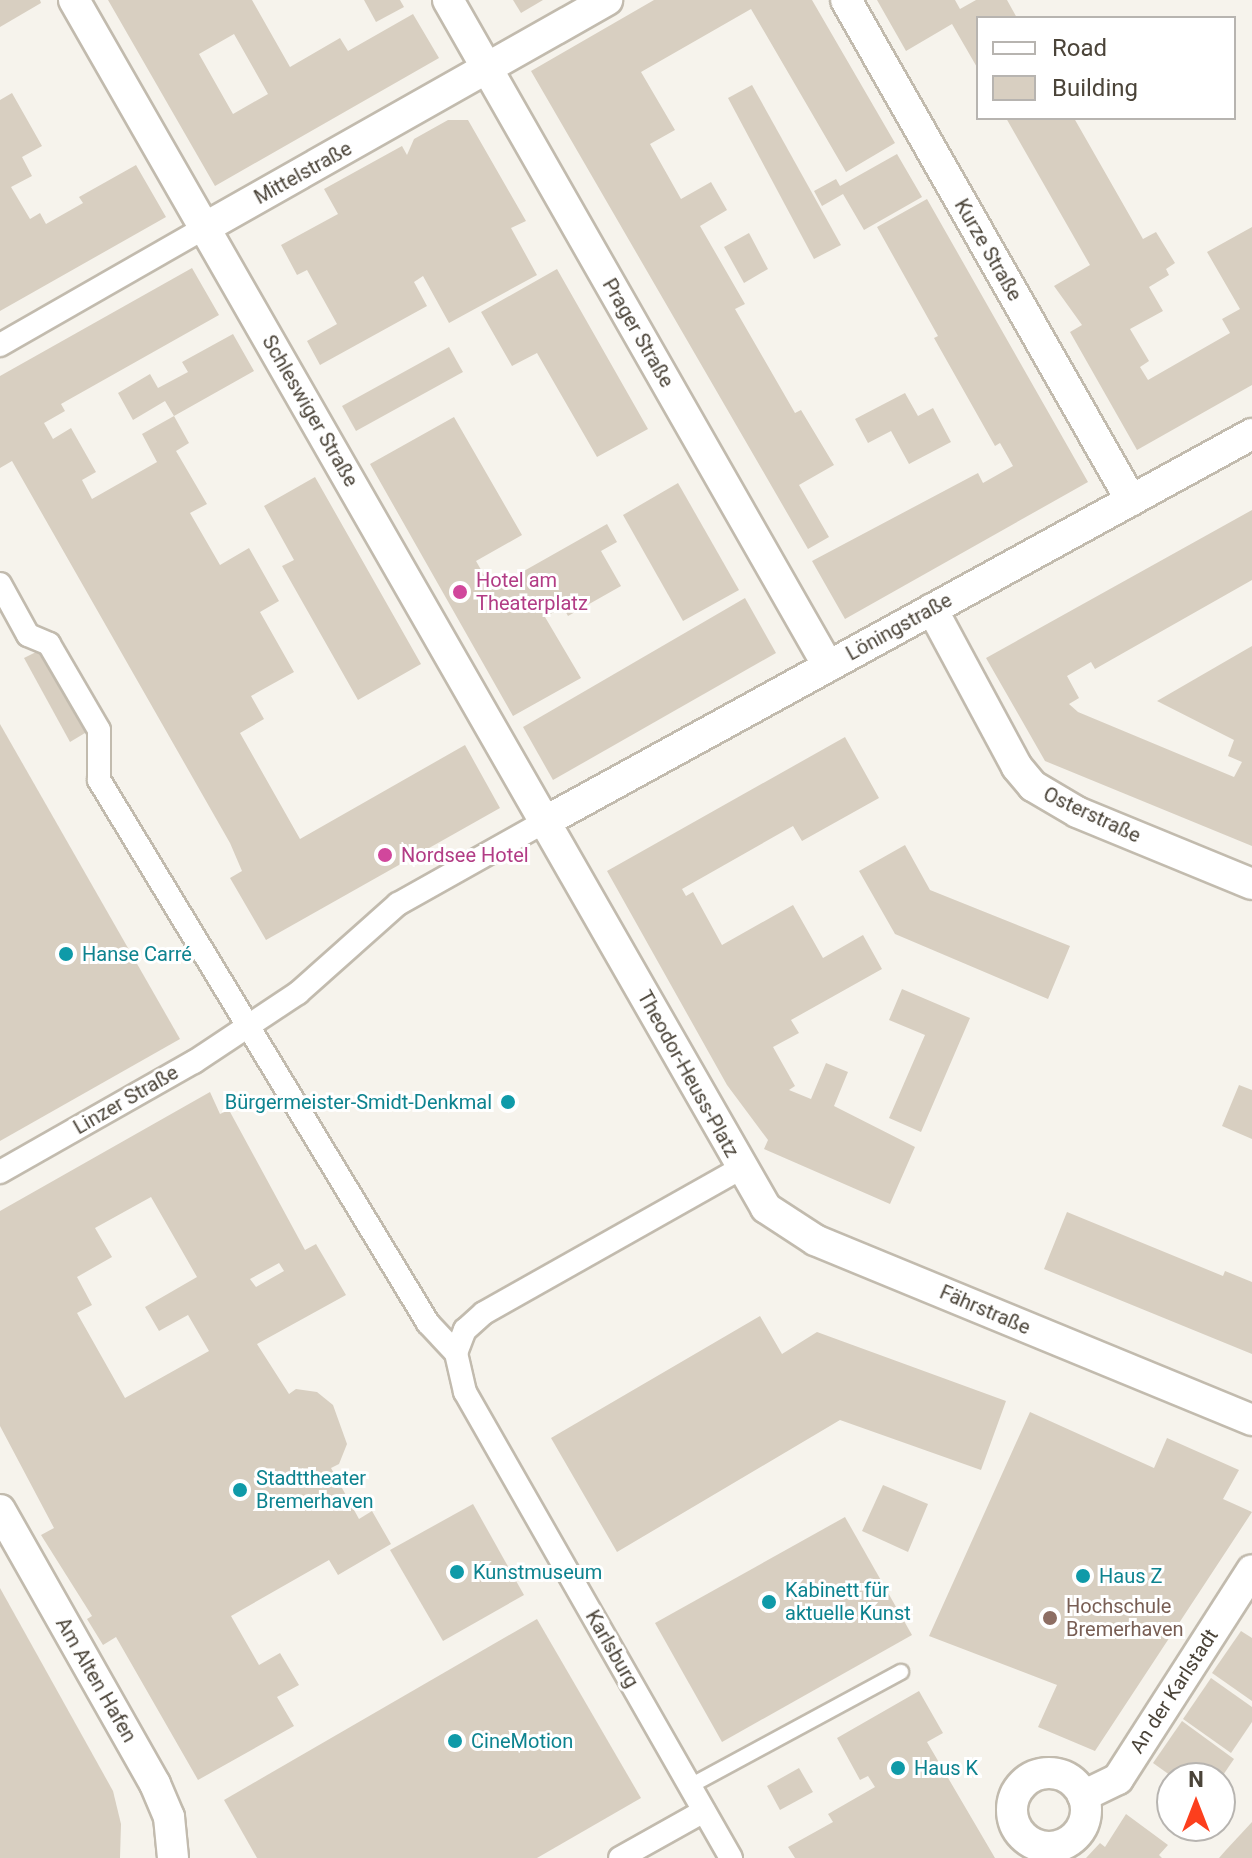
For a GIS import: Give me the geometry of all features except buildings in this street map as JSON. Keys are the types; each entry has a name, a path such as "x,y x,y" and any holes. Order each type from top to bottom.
{"street":[{"name":"Schleswiger Straße","path":"74,0 546,821"},
{"name":"Prager Straße","path":"448,0 828,666"},
{"name":"Mittelstraße","path":"0,345 607,0"},
{"name":"Kurze Straße","path":"846,0 1131,500"},
{"name":"Löningstraße","path":"546,821 1252,434"},
{"path":"0,584 28,635 49,644 99,730 99,780 217,968 428,1323 456,1353"},
{"name":"Osterstraße","path":"932,609 1017,767 1033,786 1077,812 1252,884"},
{"path":"250,1024 298,993 398,904 546,821"},
{"name":"Theodor-Heuss-Platz","path":"456,1353 465,1330 484,1313 741,1168 546,821"},
{"name":"Linzer Straße","path":"0,1172 194,1062 250,1024"},
{"name":"Fährstraße","path":"741,1168 766,1208 811,1239 1252,1420"},
{"name":"Karlsburg","path":"456,1353 465,1392 731,1858"},
{"name":"Am Alten Hafen","path":"0,1510 155,1784 169,1817 172,1857"},
{"name":"An der Karlstadt","path":"1083,1796 1118,1779 1252,1570"},
{"path":"620,1858 704,1811"}],"lane":[{"path":"690,1786 901,1672"}],"place":[{"name":"Hotel am Theaterplatz","path":"460,592"},
{"name":"Nordsee Hotel","path":"385,855"},
{"name":"Hanse Carré","path":"66,954"},
{"name":"Bürgermeister-Smidt-Denkmal","path":"508,1102"},
{"name":"Stadttheater Bremerhaven","path":"240,1490"},
{"name":"Kunstmuseum","path":"457,1572"},
{"name":"Haus Z","path":"1083,1576"},
{"name":"Kabinett für aktuelle Kunst","path":"769,1602"},
{"name":"Hochschule Bremerhaven","path":"1050,1618"},
{"name":"CineMotion","path":"455,1741"},
{"name":"Haus K","path":"898,1768"}]}
